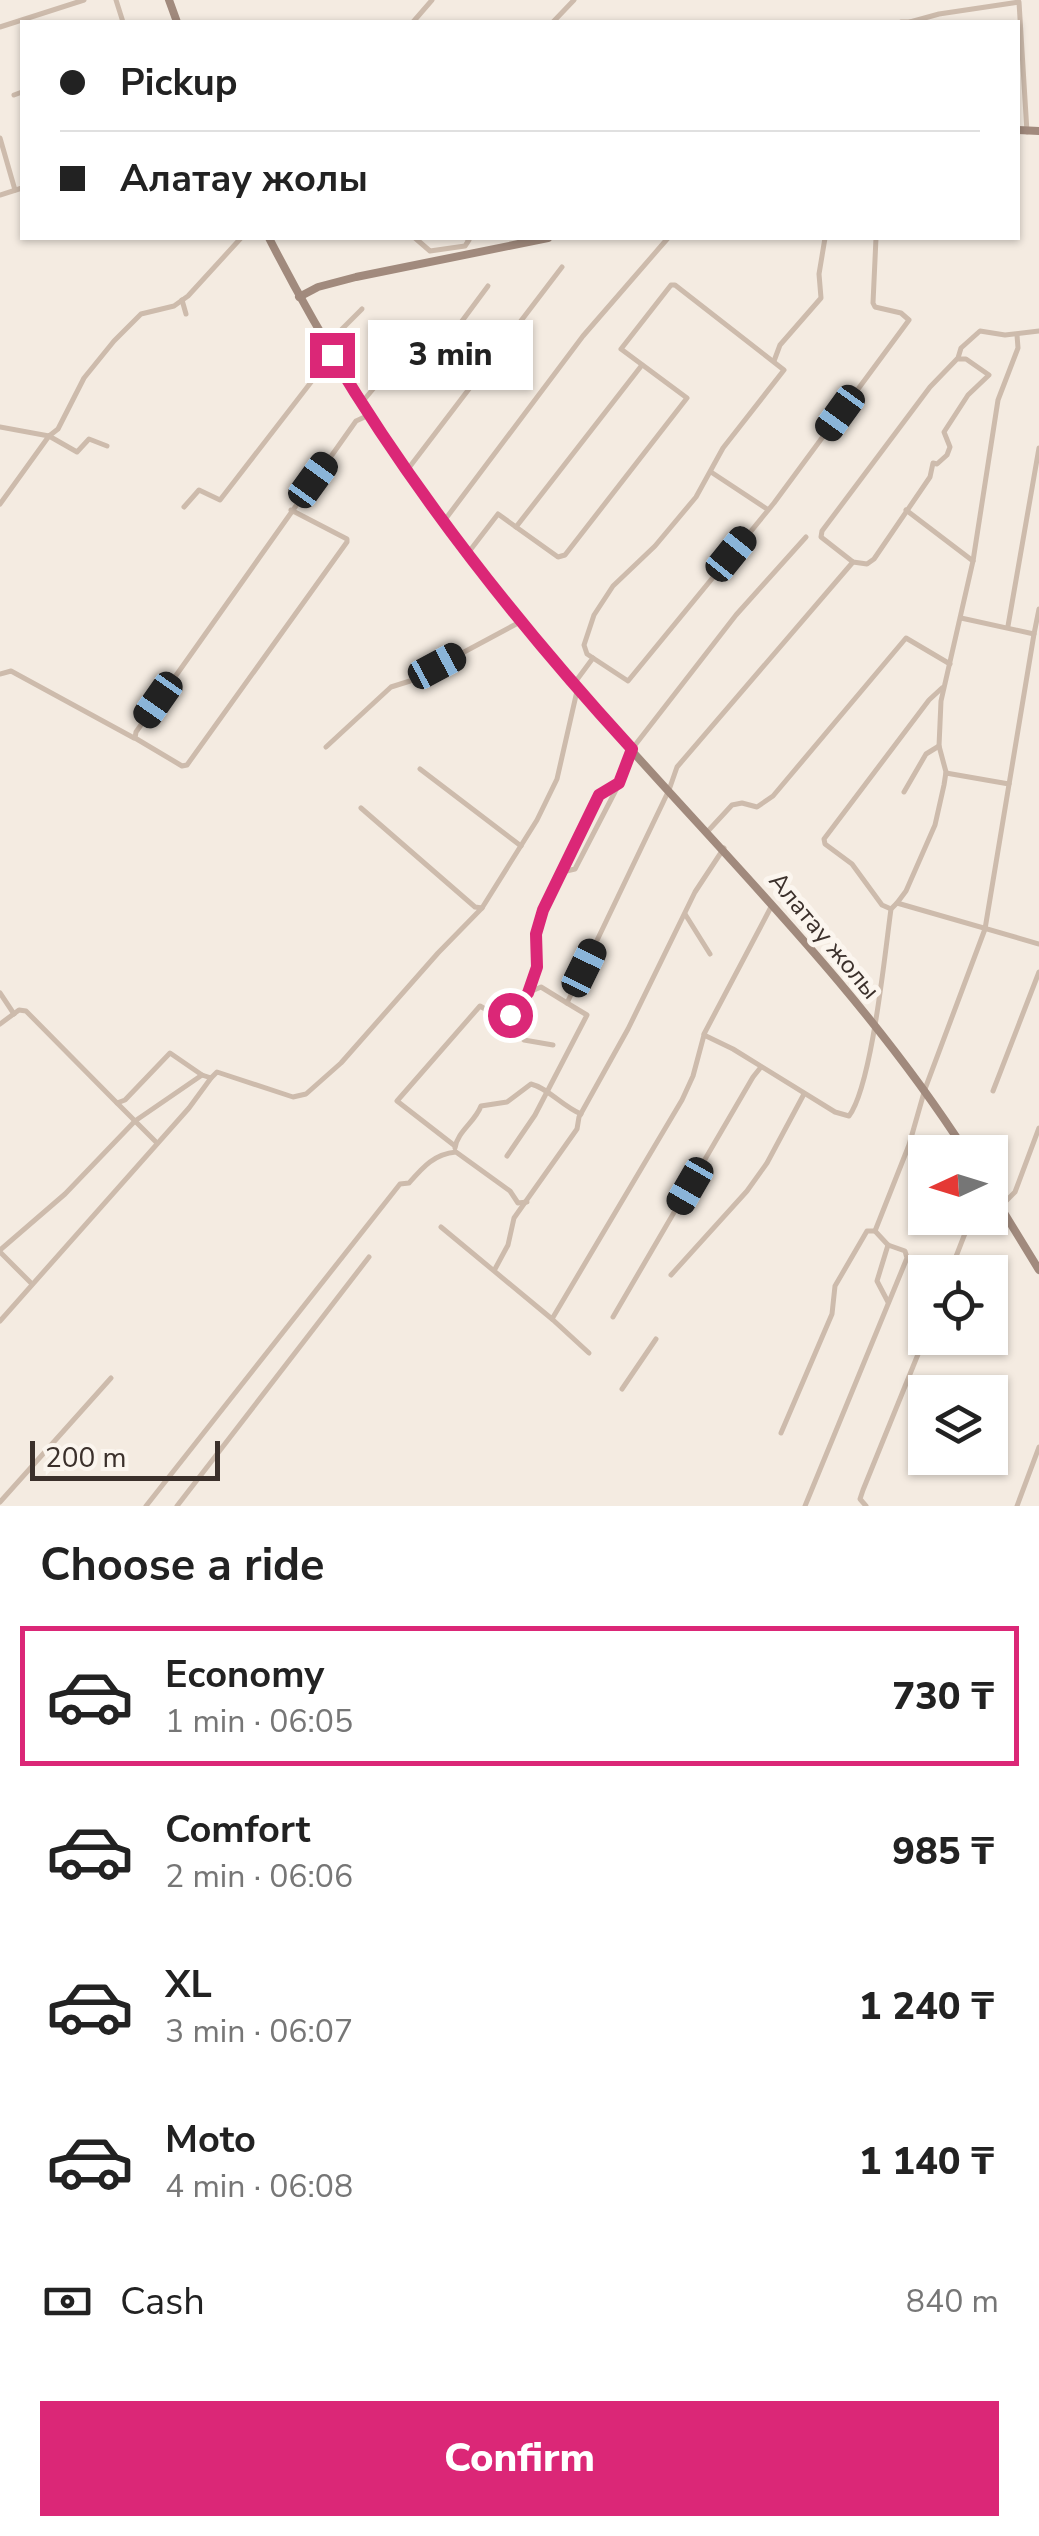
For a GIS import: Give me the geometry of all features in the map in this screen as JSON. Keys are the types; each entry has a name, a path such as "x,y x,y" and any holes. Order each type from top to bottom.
{"main road":[{"path":"1022,131 1039,131"},
{"path":"270,240 326,345"},
{"path":"299,297 318,287 356,277 538,240"},
{"name":"Алатау жолы","path":"326,345 406,472 520,622 577,690 724,848 874,1024 925,1088 955,1135"},
{"path":"1008,1222 1039,1270"}],"street":[{"path":"22,20 84,0"},
{"path":"415,20 432,0"},
{"path":"555,20 574,0"},
{"path":"918,20 1018,2 1019,20"},
{"path":"1021,63 1022,131"},
{"path":"14,95 20,93"},
{"path":"0,138 19,189 0,195"},
{"path":"0,504 58,429 84,378 114,341 141,314 174,306 182,300 206,280 240,240"},
{"path":"417,240 430,251 460,248 468,240"},
{"path":"444,522 583,336 666,240"},
{"path":"774,362 780,345 821,298 819,274 825,240"},
{"path":"468,553 498,514 558,557 564,555 687,398 622,349 671,285 784,370 724,448 696,497 654,546 612,586 594,615 584,645 587,654 628,681 890,350 909,320 873,303 876,240"},
{"path":"406,472 562,267"},
{"path":"361,403 399,358 422,375 488,286"},
{"path":"182,300 186,314"},
{"path":"326,345 362,309"},
{"path":"989,375 968,395 944,432 950,446 947,455 932,464 930,477 874,559 866,564 853,562 821,536 962,348 980,331 1017,335 1039,330"},
{"path":"704,1036 834,1112 848,1116 858,1098 894,906 906,891 935,825 946,773 939,714 973,562 998,400 1018,348 1017,335"},
{"path":"184,507 199,490 220,500 332,355"},
{"path":"957,359 966,359 989,375 1006,377"},
{"path":"516,527 642,364"},
{"path":"136,738 136,732 291,510 356,421 369,415"},
{"path":"0,427 49,436 77,452 89,439 107,446"},
{"path":"1008,626 1039,448"},
{"path":"711,472 766,509"},
{"path":"0,674 12,671 178,764 187,765 346,545 346,538 291,510"},
{"path":"906,510 973,562"},
{"path":"562,872 574,869 636,753 736,616 806,537"},
{"path":"566,1003 677,766 853,562"},
{"path":"874,1231 909,1145 925,1088 985,929 1039,609"},
{"path":"962,618 1034,634"},
{"path":"326,746 391,687 520,622"},
{"path":"708,831 732,804 758,808 773,796 906,638 950,664"},
{"path":"0,1320 216,1072 292,1097 306,1094 341,1063 482,908 557,780 577,690 592,658"},
{"path":"944,686 929,700 824,839 825,844 852,864 882,905 1039,944"},
{"path":"904,792 926,754 940,746"},
{"path":"420,769 521,846"},
{"path":"946,773 1009,784"},
{"path":"553,1045 520,1036 518,1021 537,967 536,934 543,910 599,795 619,783"},
{"path":"361,808 482,908"},
{"path":"494,1268 508,1246 514,1218 577,1128 710,865 724,848"},
{"path":"552,1319 682,1100 704,1036 772,904"},
{"path":"685,914 710,954"},
{"path":"993,1091 1039,972"},
{"path":"507,1156 547,1093 587,1015 541,987 528,993 502,1019 480,1006 397,1101 510,1191 518,1203 526,1202"},
{"path":"0,993 14,1014"},
{"path":"0,1024 14,1014 26,1012 158,1143"},
{"path":"117,1103 125,1100 170,1053 211,1078"},
{"path":"614,1317 753,1076 762,1067"},
{"path":"32,1284 0,1251 107,1154 136,1121 202,1075"},
{"path":"146,1506 400,1184 409,1183 428,1162 456,1150 481,1106 507,1102 532,1084 538,1084 562,1106 581,1114"},
{"path":"671,1275 747,1191 767,1163 804,1094"},
{"path":"1008,1198 1015,1192 1039,1128"},
{"path":"441,1226 589,1353"},
{"path":"782,1433 832,1314 835,1286 867,1231 874,1231 888,1245 905,1251 906,1258 805,1506"},
{"path":"888,1245 877,1281 888,1302"},
{"path":"177,1506 370,1257"},
{"path":"622,1389 656,1340"},
{"path":"866,1506 860,1499 862,1490 918,1355"},
{"path":"0,1502 111,1378"},
{"path":"1018,1506 1039,1448"}],"route":[{"path":"332,355 406,472 520,622 632,749 619,783 599,795 543,910 536,934 537,967 528,993 510,1015"}]}
